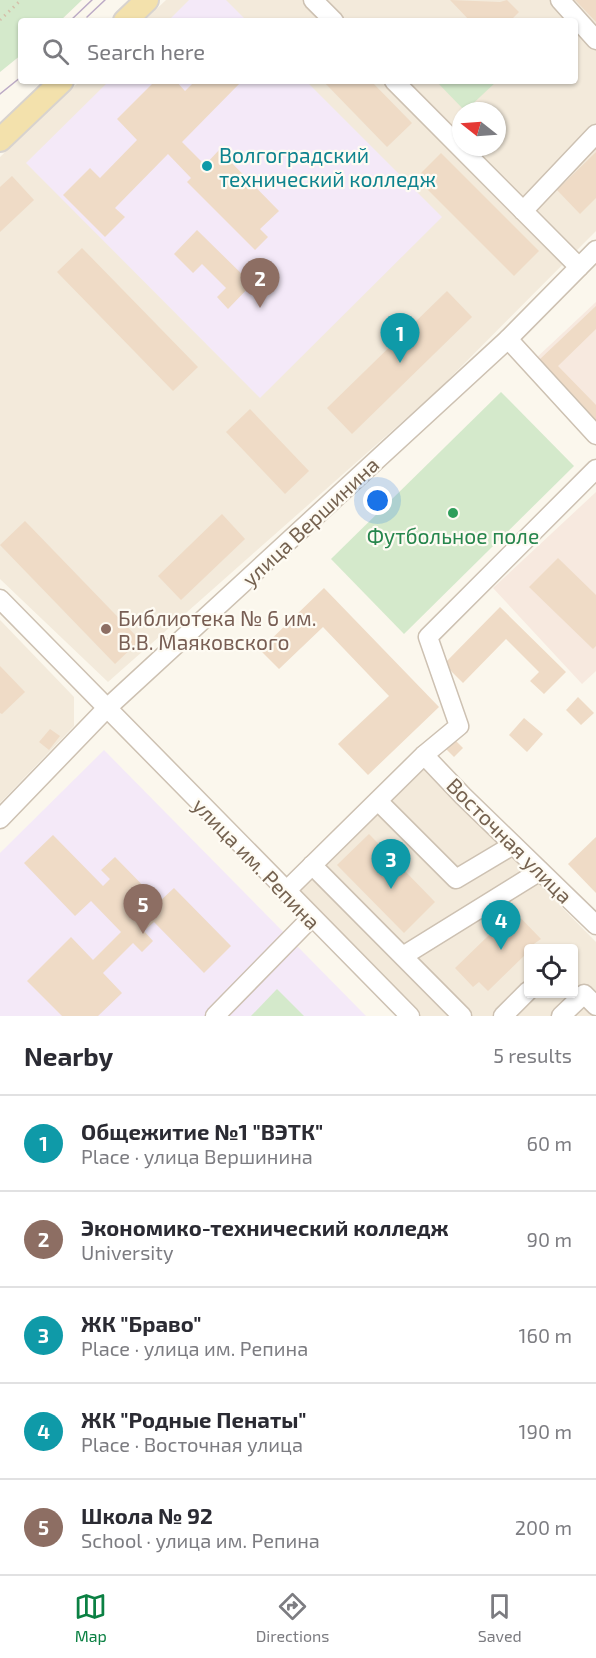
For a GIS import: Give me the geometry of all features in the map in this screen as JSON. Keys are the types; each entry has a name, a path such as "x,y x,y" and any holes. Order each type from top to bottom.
{"main road":[{"path":"127,18 147,0"},
{"path":"0,140 59,84"}],"street":[{"path":"313,0 331,18"},
{"path":"560,0 576,18"},
{"path":"578,20 596,40"},
{"path":"397,84 579,267"},
{"path":"523,211 596,134"},
{"name":"улица Вершинина","path":"0,819 106,709 508,339 596,250"},
{"path":"508,339 596,435"},
{"path":"285,892 424,754 459,726 428,638 596,469"},
{"name":"улица им. Репина","path":"0,599 285,892 410,1016"},
{"name":"Восточная улица","path":"424,754 596,926"},
{"path":"378,801 456,879 513,845"},
{"path":"312,865 462,1016"},
{"path":"403,956 540,871"},
{"path":"215,1016 311,918"},
{"path":"561,1016 584,994"},
{"path":"503,1016 524,995"}],"path":[{"path":"0,20 21,0"}],"shaded area":[{"path":"166,0 596,0 596,231 437,391 108,682 0,579 0,157 77,84 578,84 578,18 147,18"},
{"path":"189,0 226,0 244,18 171,18"},
{"path":"106,84 309,84 442,217 260,398 26,163"},
{"path":"596,302 596,431 533,361"},
{"path":"596,492 596,671 582,684 493,588"},
{"path":"0,620 74,697 74,726 0,803"},
{"path":"104,750 366,1016 0,1016 0,853"},
{"path":"425,761 504,841 525,870 596,942 596,1016 418,1016 295,891"}],"green space":[{"path":"0,0 82,0 63,18 18,18 18,57 0,72"},
{"path":"439,84 494,84 475,102 456,102"},
{"name":"Футбольное поле","path":"501,392 574,466 404,634 331,559"},
{"path":"277,989 304,1016 251,1016"}],"building":[{"path":"450,0 500,2 507,0 519,12 513,18 467,18"},
{"path":"575,0 596,0 596,22"},
{"name":"Волгоградский технический колледж","path":"152,84 179,84 185,91 192,84 239,84 182,142 205,165 219,150 279,211 260,229 268,237 255,250 187,182 191,178 168,154 115,208 125,217 105,237 63,195 90,168 100,178 137,140 117,119"},
{"path":"326,84 374,84 412,123 387,147"},
{"path":"596,152 596,198 580,214 557,190"},
{"path":"441,153 539,251 514,276 416,178"},
{"path":"12,176 34,200 0,232 0,187"},
{"path":"197,230 252,284 228,309 217,297 226,288 202,264 193,273 174,254"},
{"path":"82,248 198,367 173,391 57,272"},
{"path":"447,291 472,317 352,434 327,408"},
{"path":"596,306 596,329 558,366 596,405 596,421 538,361"},
{"path":"250,409 309,471 285,494 226,432"},
{"path":"222,514 245,539 181,600 158,576"},
{"path":"25,521 140,640 115,664 0,545"},
{"path":"558,558 596,595 596,646 593,649 529,587"},
{"path":"324,588 439,707 368,775 338,744 389,696 323,627 279,669 260,650"},
{"path":"500,607 566,672 544,694 530,681 539,672 506,639 463,683 444,664"},
{"path":"0,666 25,692 2,714 0,713"},
{"path":"578,697 594,713 581,725 566,710"},
{"path":"524,718 543,734 527,752 509,735"},
{"path":"50,729 60,736 49,750 39,742"},
{"path":"453,738 463,748 454,757 444,747"},
{"path":"369,834 435,902 404,933 337,865"},
{"path":"53,835 103,886 110,879 101,870 115,857 159,902 174,888 231,946 204,973 154,922 144,931 153,941 142,952 133,943 103,973 122,993 98,1016 62,1016 27,981 71,937 93,960 121,932 91,901 75,916 24,863"},
{"path":"596,837 596,893 568,864"},
{"path":"514,911 541,939 534,944 524,944 524,956 488,991 479,982 473,987 455,968"}],"tram line":[{"path":"73,18 92,0"},
{"path":"87,17 105,0"},
{"path":"0,94 18,79"}],"place":[{"name":"Волгоградский технический колледж","path":"207,166"},
{"name":"Экономико-технический колледж","path":"260,308"},
{"name":"Общежитие №1 \"ВЭТК\"","path":"400,363"},
{"name":"Футбольное поле","path":"453,513"},
{"name":"Библиотека № 6 им. В.В. Маяковского","path":"106,629"},
{"name":"ЖК \"Браво\"","path":"391,889"},
{"name":"Школа № 92","path":"143,934"},
{"name":"ЖК \"Родные Пенаты\"","path":"501,950"}]}
